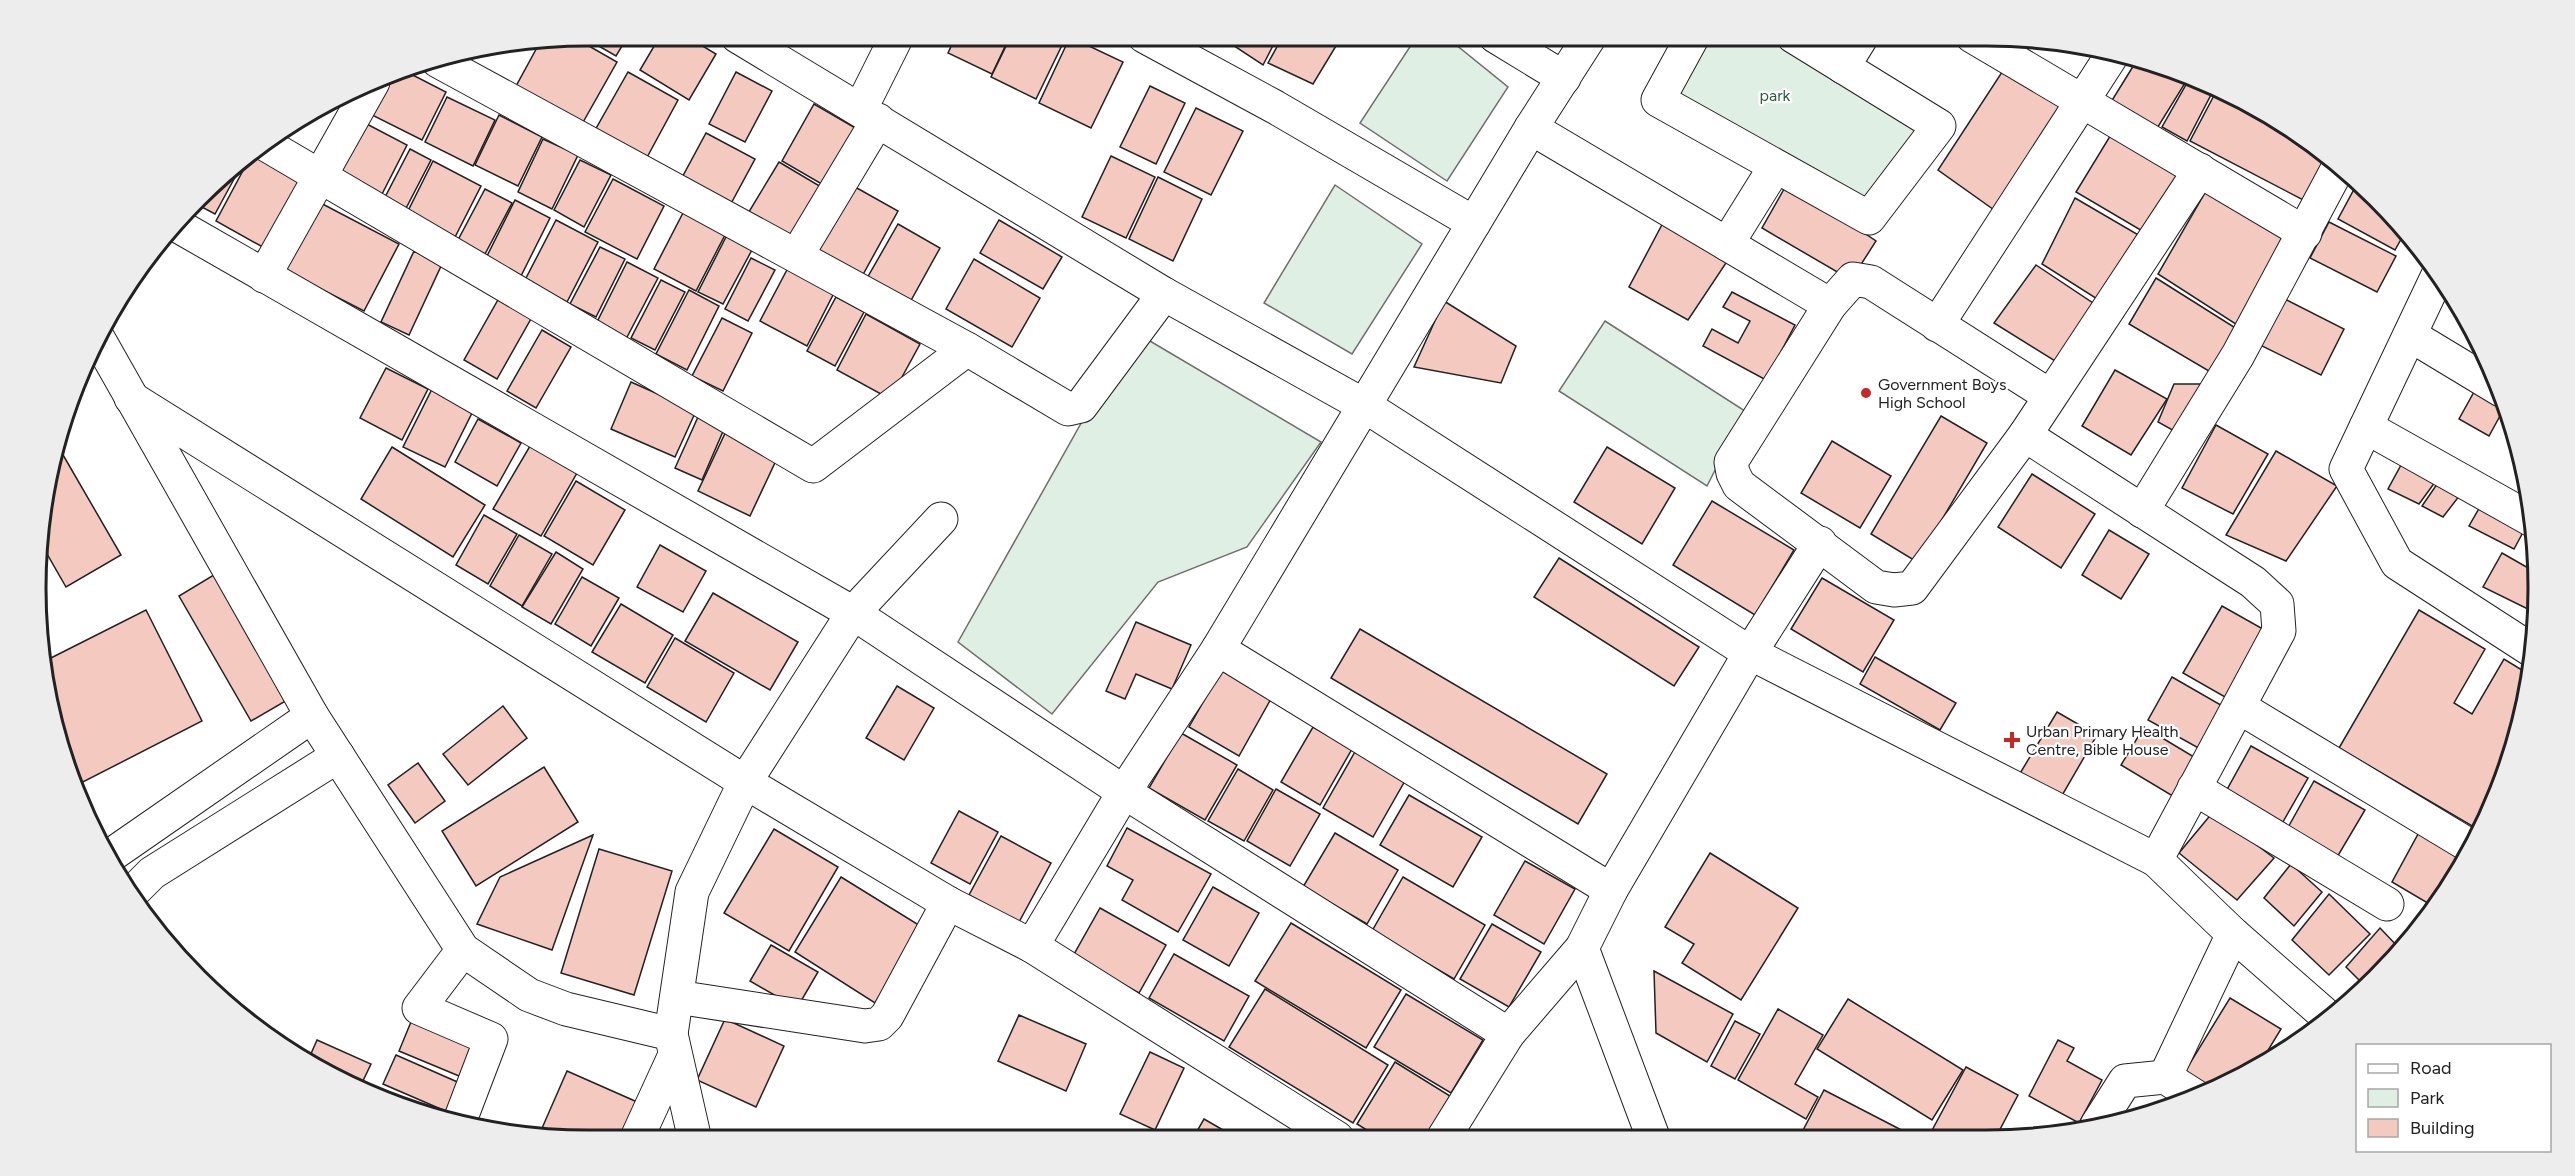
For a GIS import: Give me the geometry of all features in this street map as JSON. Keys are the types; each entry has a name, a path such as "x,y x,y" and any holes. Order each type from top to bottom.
{"street":[{"path":"754,46 1164,294 1365,406 1750,653 2156,860 2233,934 2323,1013"},
{"path":"797,255 869,115 893,46"},
{"path":"1162,46 1275,107 1474,223"},
{"path":"1511,46 1564,78"},
{"path":"1032,946 1124,792 1218,649 1531,128 1584,46"},
{"path":"1688,46 1658,100 1869,218 1939,126 1809,46"},
{"path":"1843,67 1856,46"},
{"path":"1990,46 2305,233"},
{"path":"1937,325 2085,101 2109,61"},
{"path":"446,65 797,255 967,349 1068,409 1081,406 1164,294"},
{"path":"264,276 366,95"},
{"path":"1531,128 1830,305"},
{"path":"272,148 813,466 967,349"},
{"path":"1727,244 1776,167"},
{"path":"2050,396 1871,282 1853,279 1830,305 1731,462 1733,474 1739,484 1876,587 1894,590 1912,588 2025,435 2200,170"},
{"path":"2142,511 2238,355 2335,173"},
{"path":"183,229 853,613 1124,792 1509,1034"},
{"path":"2434,283 2346,470 2397,563 2525,646"},
{"path":"2410,335 2487,382"},
{"path":"103,347 312,716 463,950 528,995 673,1045"},
{"path":"131,398 745,782 948,903 1032,946 1324,1130"},
{"path":"2366,427 2524,515"},
{"path":"2025,435 2253,582 2277,604 2279,631 2156,860"},
{"path":"640,1130 673,1045 677,997 692,892 745,782 853,613 941,519"},
{"path":"1448,1130 1509,1034 1582,948 1611,890 1750,653 1820,543"},
{"path":"1218,649 1611,890"},
{"path":"2239,707 2465,843"},
{"path":"115,852 312,716"},
{"path":"137,888 152,873 338,756"},
{"path":"2194,788 2387,904"},
{"path":"677,997 866,1026 879,1024 887,1016 948,903"},
{"path":"2165,1077 2233,934"},
{"path":"1582,948 1650,1130"},
{"path":"462,1114 491,1039 419,1008 463,950"},
{"path":"673,1045 693,1130"},
{"path":"2102,1117 2125,1082 2165,1077 2187,1091"}],"green space":[{"path":"1410,46 1457,46 1508,87 1447,181 1360,123"},
{"name":"park","path":"1696,46 1797,46 1928,127 1867,209 1669,95"},
{"path":"1335,185 1422,244 1352,354 1264,303"},
{"path":"1605,321 1745,411 1707,486 1559,391"},
{"path":"1133,331 1321,442 1247,547 1158,582 1052,714 958,642"}],"building":[{"path":"589,46 617,62 582,124 515,88 536,49"},
{"path":"599,46 622,46 616,56"},
{"path":"654,46 703,46 716,54 689,100 640,70"},
{"path":"951,46 1005,46 992,74 948,53"},
{"path":"1006,46 1062,46 1036,99 991,77"},
{"path":"1066,46 1089,46 1123,62 1091,128 1039,103"},
{"path":"1234,46 1273,46 1263,65"},
{"path":"1277,46 1336,46 1313,84 1268,63"},
{"path":"2006,66 2069,104 1997,212 1938,170"},
{"path":"2133,67 2184,84 2156,130 2111,102"},
{"path":"628,72 678,100 645,161 594,132"},
{"path":"736,72 772,91 745,142 709,124"},
{"path":"413,75 446,92 422,140 368,113 381,88"},
{"path":"2186,85 2211,95 2187,141 2162,127"},
{"path":"1150,86 1185,103 1156,164 1120,147"},
{"path":"447,97 495,120 473,166 425,142"},
{"path":"2213,97 2258,119 2330,169 2311,204 2190,141"},
{"path":"814,104 864,133 832,190 782,161"},
{"path":"1196,108 1243,131 1211,195 1164,172"},
{"path":"499,115 542,137 518,186 475,165"},
{"path":"363,122 407,145 380,198 335,175"},
{"path":"2115,128 2188,175 2149,235 2076,192"},
{"path":"706,133 755,159 727,211 678,185"},
{"path":"543,139 578,155 552,209 518,192"},
{"path":"410,149 431,160 403,214 382,203"},
{"path":"261,156 306,181 268,250 216,221 243,171"},
{"path":"1111,156 1155,177 1126,238 1082,217"},
{"path":"580,160 611,175 584,227 554,210"},
{"path":"433,161 481,186 453,241 405,217"},
{"path":"779,162 833,194 801,247 747,215"},
{"path":"1158,177 1202,199 1173,261 1129,239"},
{"path":"235,178 215,214 203,207"},
{"path":"613,179 664,206 637,259 585,232"},
{"path":"1788,182 1876,241 1851,280 1762,228"},
{"path":"848,183 898,211 860,280 810,252"},
{"path":"2210,184 2298,234 2245,330 2158,274"},
{"path":"485,189 512,203 485,254 458,240"},
{"path":"2354,190 2401,239 2395,250 2338,219"},
{"path":"2075,198 2147,240 2105,304 2042,264"},
{"path":"313,199 399,244 364,311 278,267"},
{"path":"515,200 550,218 521,276 486,258"},
{"path":"684,211 726,233 696,291 654,269"},
{"path":"1665,219 1726,263 1688,320 1629,287"},
{"path":"556,220 598,242 567,302 525,280"},
{"path":"999,220 1062,257 1043,289 980,253"},
{"path":"2329,222 2396,256 2377,292 2310,258"},
{"path":"898,224 940,248 909,304 866,280"},
{"path":"727,235 753,248 723,304 698,292"},
{"path":"600,247 625,259 596,317 570,304"},
{"path":"414,251 442,264 409,335 381,322"},
{"path":"751,258 775,270 748,321 725,309"},
{"path":"974,259 1040,298 1012,347 946,309"},
{"path":"627,262 658,278 626,339 596,324"},
{"path":"2036,265 2105,311 2068,369 1994,323"},
{"path":"789,266 835,291 807,346 760,321"},
{"path":"2156,278 2245,334 2219,377 2129,324"},
{"path":"661,280 685,292 655,350 631,338"},
{"path":"689,290 719,306 687,370 656,354"},
{"path":"1732,292 1795,325 1766,380 1703,346 1712,329 1738,343 1750,321 1723,307"},
{"path":"836,297 864,312 835,366 807,351"},
{"path":"2281,297 2344,329 2321,375 2258,344"},
{"path":"499,298 532,317 497,379 464,360"},
{"path":"1444,301 1516,346 1501,383 1414,367"},
{"path":"866,314 920,344 890,399 837,370"},
{"path":"722,318 752,333 723,391 692,376"},
{"path":"542,330 571,347 536,408 507,391"},
{"path":"386,368 428,389 402,440 360,418"},
{"path":"2115,370 2167,399 2131,455 2082,426"},
{"path":"631,382 696,411 675,457 611,429"},
{"path":"2479,383 2490,389 2500,415 2489,436 2459,419"},
{"path":"2174,384 2217,384 2185,437 2158,422"},
{"path":"434,385 476,405 445,467 403,447"},
{"path":"1941,416 1987,443 1917,562 1871,534"},
{"path":"698,417 724,429 702,480 675,468"},
{"path":"478,419 521,443 497,486 455,462"},
{"path":"2216,425 2268,454 2233,514 2182,488"},
{"path":"728,427 780,452 750,516 698,491"},
{"path":"1832,441 1891,476 1860,528 1801,493"},
{"path":"530,446 577,473 541,536 493,509"},
{"path":"392,447 485,505 453,557 361,499"},
{"path":"1607,447 1675,488 1642,544 1574,502"},
{"path":"2276,451 2337,486 2286,561 2226,535"},
{"path":"2407,454 2441,474 2419,504 2388,489"},
{"path":"63,455 121,555 66,587 48,555 51,517"},
{"path":"2032,474 2095,514 2061,568 1998,527"},
{"path":"2444,474 2467,486 2443,517 2422,506"},
{"path":"576,481 625,510 593,565 544,536"},
{"path":"2485,498 2524,521 2525,529 2514,549 2469,526"},
{"path":"1712,501 1794,550 1755,615 1673,565"},
{"path":"484,515 517,534 488,584 456,565"},
{"path":"2109,530 2149,554 2121,599 2082,575"},
{"path":"519,535 552,554 522,606 490,586"},
{"path":"660,545 706,571 683,612 637,587"},
{"path":"556,552 583,569 551,624 522,607"},
{"path":"2502,553 2527,568 2527,609 2483,587"},
{"path":"1559,558 1699,647 1674,686 1534,597"},
{"path":"217,573 289,699 251,721 179,596"},
{"path":"582,577 619,598 591,646 555,624"},
{"path":"1822,578 1894,620 1863,672 1791,629"},
{"path":"713,593 798,642 770,690 685,641"},
{"path":"621,604 673,635 645,683 592,652"},
{"path":"2222,606 2270,633 2232,701 2183,673"},
{"path":"146,610 202,721 83,782 65,728 51,658"},
{"path":"2419,610 2485,649 2454,703 2472,714 2504,659 2522,670 2500,762 2473,827 2339,748"},
{"path":"1136,622 1191,645 1172,689 1136,674 1125,699 1106,691"},
{"path":"1360,629 1607,774 1578,824 1331,678"},
{"path":"675,638 734,673 706,722 647,687"},
{"path":"1875,657 1956,703 1940,730 1860,684"},
{"path":"1222,669 1272,697 1239,756 1189,727"},
{"path":"2172,677 2226,708 2202,750 2148,720"},
{"path":"897,686 934,708 904,760 866,738"},
{"path":"503,706 527,738 468,785 443,754"},
{"path":"2057,712 2097,735 2060,799 2019,775"},
{"path":"1313,727 1352,749 1320,805 1281,782"},
{"path":"2144,727 2199,760 2176,798 2121,765"},
{"path":"1181,733 1237,765 1205,820 1149,788"},
{"path":"2251,746 2308,778 2280,827 2224,795"},
{"path":"1356,750 1406,779 1373,837 1323,808"},
{"path":"418,763 445,801 415,823 388,785"},
{"path":"544,767 578,822 476,886 442,831"},
{"path":"1238,769 1273,790 1244,841 1208,821"},
{"path":"2314,781 2365,810 2336,859 2286,831"},
{"path":"1276,789 1320,814 1290,866 1247,841"},
{"path":"1409,795 1482,837 1453,887 1380,845"},
{"path":"959,811 998,832 970,884 931,863"},
{"path":"2213,812 2274,858 2237,900 2179,853"},
{"path":"2423,825 2459,854 2427,903 2392,882"},
{"path":"1127,828 1211,874 1178,932 1122,900 1133,880 1107,866"},
{"path":"774,829 838,867 789,951 724,913"},
{"path":"1335,833 1398,870 1367,924 1303,887"},
{"path":"593,835 552,950 477,924 500,877"},
{"path":"1001,836 1051,863 1019,922 969,895"},
{"path":"599,849 672,871 634,995 561,973"},
{"path":"1710,853 1798,908 1741,1000 1682,963 1694,944 1665,927"},
{"path":"1525,861 1575,889 1544,944 1494,915"},
{"path":"2291,864 2322,892 2294,926 2264,898"},
{"path":"841,877 922,927 875,1003 795,952"},
{"path":"1403,877 1485,925 1454,979 1372,931"},
{"path":"1213,887 1259,913 1229,966 1183,940"},
{"path":"2329,894 2370,934 2329,975 2292,940"},
{"path":"1100,908 1166,945 1139,993 1073,956"},
{"path":"1291,923 1401,990 1366,1048 1255,981"},
{"path":"1492,924 1541,952 1509,1007 1460,979"},
{"path":"2380,928 2395,944 2360,981 2346,967"},
{"path":"771,945 818,972 797,1008 750,981"},
{"path":"1174,954 1249,996 1224,1041 1149,998"},
{"path":"1654,971 1733,1014 1707,1062 1656,1033"},
{"path":"1265,989 1388,1065 1353,1123 1229,1047"},
{"path":"1406,994 1483,1040 1451,1093 1374,1047"},
{"path":"2230,998 2281,1029 2268,1051 2226,1074 2203,1084 2184,1073"},
{"path":"1848,999 1963,1070 1932,1120 1817,1049"},
{"path":"1778,1009 1823,1035 1795,1084 1818,1097 1806,1119 1738,1080"},
{"path":"1019,1015 1086,1044 1066,1091 998,1061"},
{"path":"413,1017 485,1047 471,1081 399,1051"},
{"path":"725,1019 784,1046 756,1107 697,1080"},
{"path":"1735,1021 1760,1034 1735,1079 1711,1066"},
{"path":"317,1040 371,1064 363,1080 311,1053"},
{"path":"2058,1040 2074,1048 2067,1061 2102,1080 2080,1121 2077,1122 2029,1096"},
{"path":"1150,1052 1184,1068 1155,1130 1120,1114"},
{"path":"396,1055 462,1084 451,1112 383,1084"},
{"path":"1395,1062 1450,1096 1429,1130 1367,1130 1357,1124"},
{"path":"1966,1067 2018,1095 2000,1129 1932,1130"},
{"path":"567,1071 644,1105 633,1130 542,1127"},
{"path":"1824,1090 1901,1130 1803,1130"},
{"path":"1204,1119 1223,1130 1198,1130"}],"place":[{"name":"Government Boys High School","path":"1866,393"},
{"name":"Urban Primary Health Centre, Bible House","path":"2012,740"}]}
